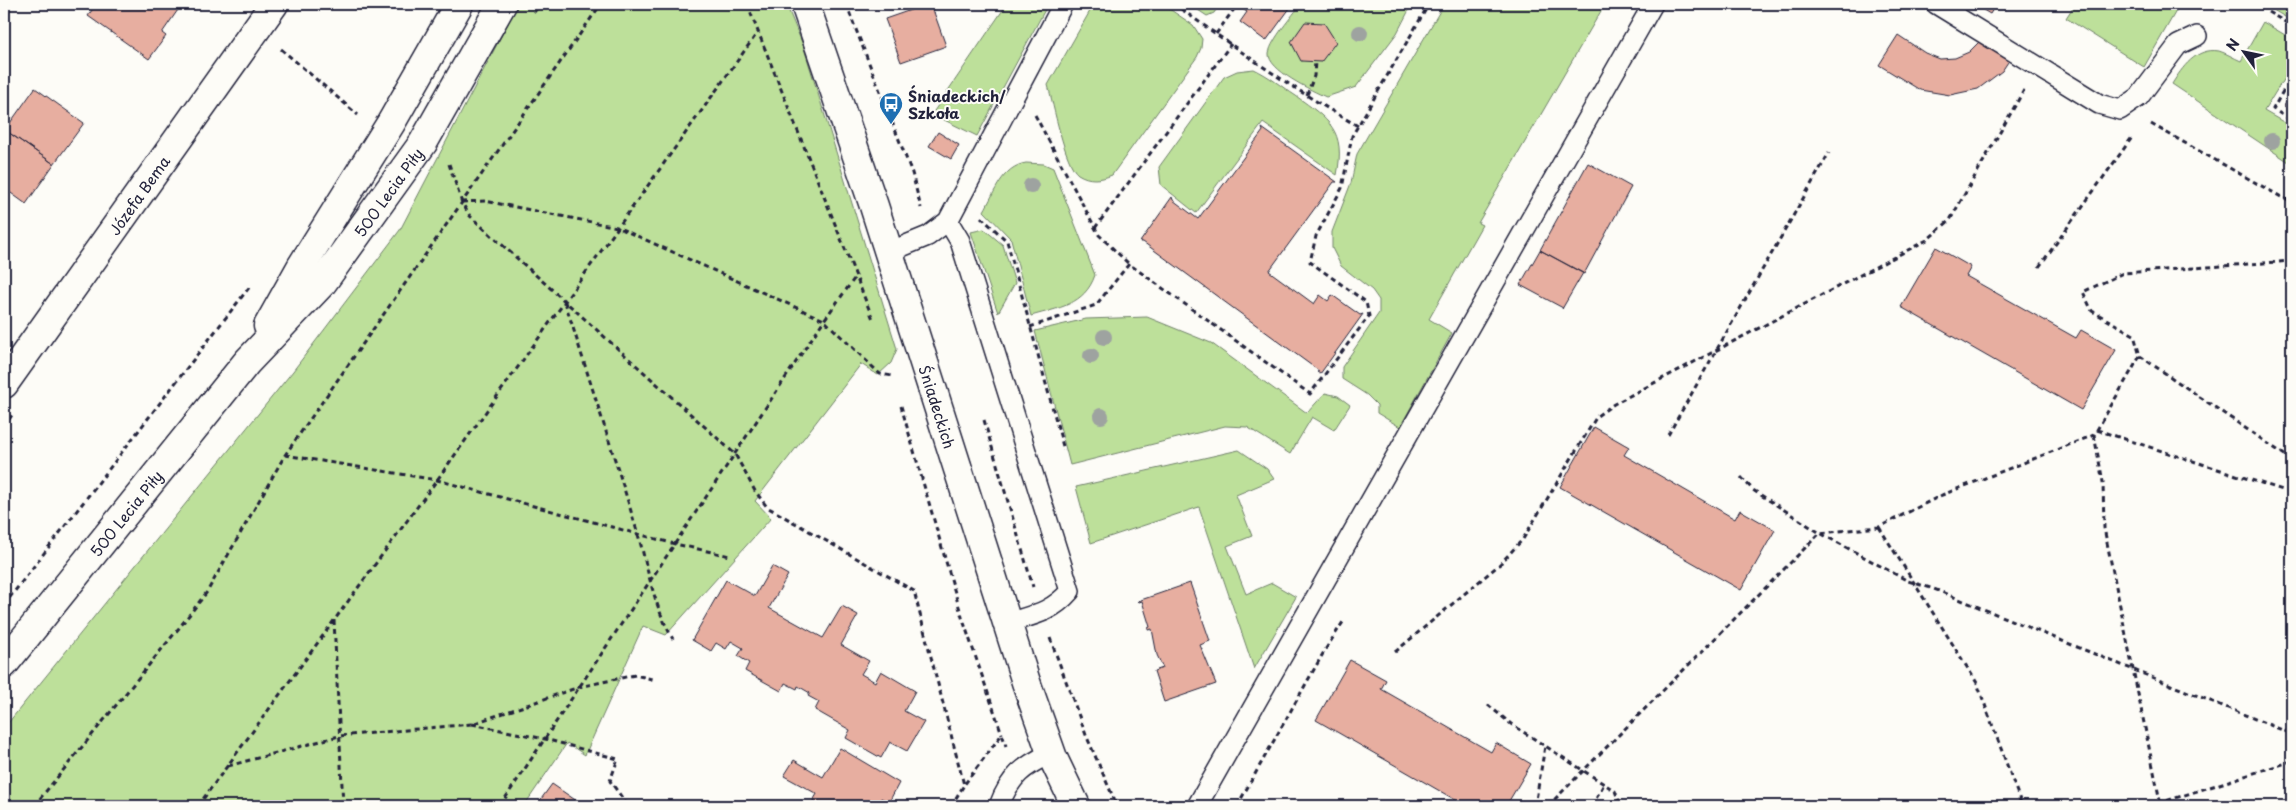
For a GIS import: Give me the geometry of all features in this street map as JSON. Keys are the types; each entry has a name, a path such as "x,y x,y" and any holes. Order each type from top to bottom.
{"street":[{"name":"Józefa Bema","path":"4,384 274,4"},
{"name":"500 Lecia Piły","path":"248,362 301,267 391,123 459,4"},
{"name":"500 Lecia Piły","path":"4,664 248,362 323,282 423,143 502,4"},
{"name":"Śniadeckich","path":"806,4 1007,623 1051,753 1076,806"}],"lane":[{"path":"888,252 928,236 948,221 1064,4"},
{"path":"1197,806 1315,595 1653,4"},
{"path":"1936,4 2099,104 2120,110 2139,97 2178,45 2197,36"},
{"path":"948,221 960,241 1070,591 1058,605 1042,613 1007,623"},
{"path":"999,806 1005,791 1018,774 1027,765 1051,753"}],"path":[{"path":"34,806 179,628 206,592 285,455 601,4"},
{"path":"747,4 857,274 876,328"},
{"path":"1174,4 1307,95 1358,126"},
{"path":"1216,34 1236,4"},
{"path":"1031,107 1099,236 1129,264 1310,394 1369,316 1366,302 1310,262 1316,236 1342,188 1352,136 1429,4"},
{"path":"2268,12 2292,26"},
{"path":"198,806 437,480 758,32"},
{"path":"1095,228 1231,44"},
{"path":"280,48 360,116 376,113 391,123"},
{"path":"1307,95 1314,76 1315,61"},
{"path":"1395,652 1500,564 1523,540 1597,416 1614,404 1927,240 1950,220 2038,66"},
{"path":"2292,75 2273,109 2292,121"},
{"path":"2144,121 2292,203"},
{"path":"2039,267 2138,128"},
{"path":"423,143 448,158 462,202 470,216 734,454 755,491 767,507 914,591 964,785"},
{"path":"1668,435 1829,152"},
{"path":"959,200 1007,241 1064,450"},
{"path":"462,202 485,201 617,227 824,320 880,374 893,376"},
{"path":"2292,261 2123,273 2083,292 2092,311 2134,336 2140,356 2292,460"},
{"path":"1030,327 1096,305 1129,264"},
{"path":"500,806 734,454 857,274"},
{"path":"4,605 254,281"},
{"path":"564,302 638,534 649,582 662,619 673,639"},
{"path":"1548,806 1820,534 1879,527 1942,495 2094,435 2140,356"},
{"path":"891,370 895,386"},
{"path":"901,404 962,617 1002,734 1018,774"},
{"path":"2097,430 2292,493"},
{"path":"2094,435 2103,482 2104,528 2160,805"},
{"path":"285,455 437,480 675,544 730,556"},
{"path":"1741,477 1753,490 1820,534 1915,583 1934,588 2292,734"},
{"path":"1879,527 1977,683 2022,806"},
{"path":"334,620 343,806"},
{"path":"1237,806 1325,650 1343,622"},
{"path":"228,766 339,736 472,724 579,687 635,675 656,680"},
{"path":"1488,705 1511,724 1615,791 1621,806"},
{"path":"472,724 545,739 618,759 610,781 628,806"},
{"path":"951,806 964,785 1002,734"},
{"path":"1536,806 1544,746"},
{"path":"2150,806 2160,805 2292,761"},
{"path":"1592,806 1604,784"}],"green space":[{"path":"518,4 786,4 803,45 897,349 891,363 878,375 861,364 755,501 771,518 666,635 643,626 585,755 567,743 524,806 4,806 4,728 293,371 400,230"},
{"path":"1007,4 1048,4 977,136 932,114"},
{"path":"1094,4 1162,4 1193,25 1202,39 1197,57 1112,175 1095,179 1086,178 1078,174 1073,168 1064,147 1048,85"},
{"path":"1189,4 1220,4 1214,13 1207,16"},
{"path":"1301,4 1406,4 1409,10 1397,33 1356,87 1326,97 1292,79 1270,60 1269,53 1274,41"},
{"path":"1444,4 1605,4 1478,223 1482,225 1429,319 1452,333 1400,427 1377,413 1377,405 1367,395 1342,379 1342,367 1379,313 1379,300 1372,290 1341,266 1332,248 1332,232 1351,183 1357,154"},
{"path":"2075,4 2180,4 2144,67 2066,18"},
{"path":"2263,4 2292,4 2292,21"},
{"path":"2263,22 2292,39 2292,65 2264,111 2292,127 2292,164 2172,84 2185,65 2203,52 2219,51 2241,61"},
{"path":"1254,69 1308,104 1326,120 1337,137 1339,147 1337,175 1263,123 1196,213 1161,185 1159,167 1224,77 1237,71"},
{"path":"1026,163 1044,164 1053,168 1095,275 1085,293 1077,299 1069,304 1031,316 1011,239 984,211 1005,175 1018,165"},
{"path":"984,229 1003,245 1015,283 998,313 971,232"},
{"path":"1147,317 1211,343 1307,413 1325,393 1338,396 1350,405 1334,430 1312,417 1290,454 1247,427 1225,426 1070,465 1035,331 1086,319"},
{"path":"1239,450 1267,469 1274,479 1236,495 1252,536 1227,546 1246,594 1272,583 1296,597 1254,669 1199,507 1091,543 1076,487"}],"building":[{"path":"96,4 182,4 162,33 166,36 149,59 88,16"},
{"path":"931,4 946,46 901,62 885,19"},
{"path":"1235,4 1293,4 1266,41 1240,22 1247,12"},
{"path":"1973,4 1996,4 1990,14"},
{"path":"1305,22 1324,23 1336,42 1321,62 1301,61 1291,42"},
{"path":"1898,35 1925,53 1940,59 1955,58 1969,52 1981,40 2010,59 2002,71 1978,89 1950,95 1920,90 1879,65"},
{"path":"35,88 84,123 54,164 5,130"},
{"path":"2292,93 2292,111 2284,106"},
{"path":"1262,128 1337,182 1334,182 1269,271 1314,304 1320,295 1328,301 1332,295 1360,315 1363,314 1320,374 1317,372 1319,371 1143,242 1140,242 1172,197 1173,200 1198,219 1263,131"},
{"path":"5,130 54,164 26,204 4,188"},
{"path":"938,132 959,145 951,159 929,146"},
{"path":"1588,163 1631,187 1584,274 1540,250"},
{"path":"1936,247 1971,267 1966,276 2076,338 2081,330 2116,350 2081,410 1901,307"},
{"path":"1540,250 1583,273 1563,308 1520,285"},
{"path":"1594,427 1629,447 1624,455 1735,519 1740,510 1775,530 1741,590 1560,487"},
{"path":"772,566 788,575 769,608 823,638 842,606 858,615 841,645 869,661 861,674 875,682 881,671 915,691 904,711 924,722 907,751 890,742 881,758 846,738 850,730 815,710 819,702 808,696 810,693 798,686 797,689 785,683 781,691 745,671 749,663 738,656 743,648 731,641 726,649 716,643 711,651 692,640 726,580 755,596"},
{"path":"1190,583 1210,641 1200,645 1216,684 1164,702 1154,671 1163,668 1157,655 1152,629 1148,630 1150,627 1142,601 1138,601"},
{"path":"1350,660 1386,680 1381,689 1491,752 1496,743 1531,764 1506,806 1466,806 1316,720"},
{"path":"840,748 899,783 889,802 881,798 876,806 810,806 817,794 784,776 794,760 823,777"},
{"path":"552,784 584,806 536,806"}],"place":[{"name":"Śniadeckich/ Szkoła","path":"891,125"}]}
